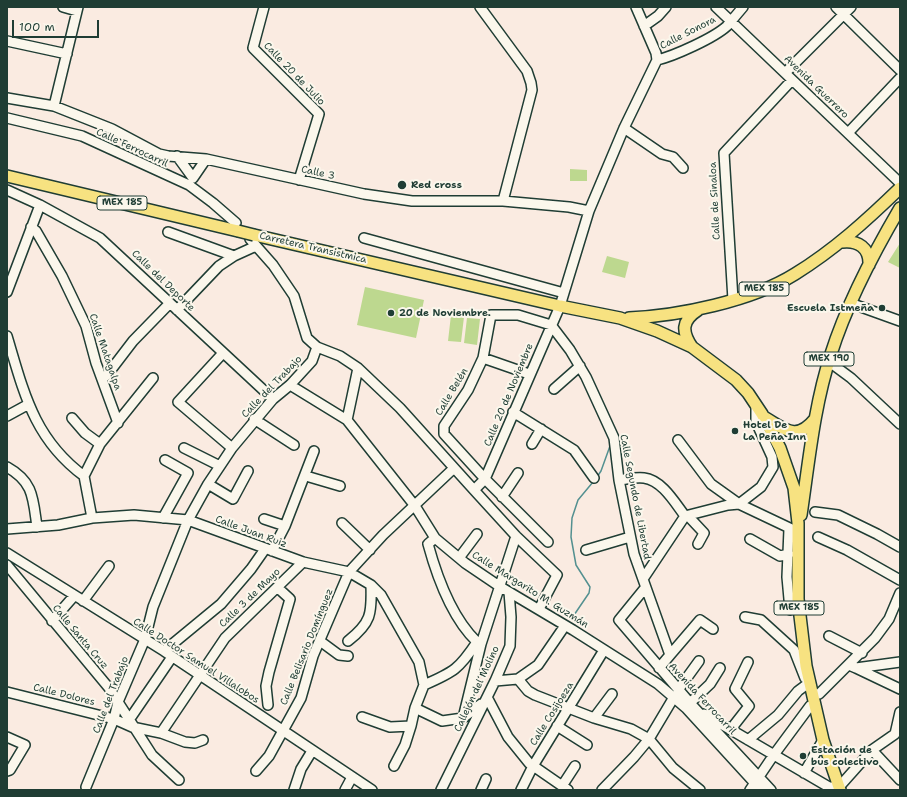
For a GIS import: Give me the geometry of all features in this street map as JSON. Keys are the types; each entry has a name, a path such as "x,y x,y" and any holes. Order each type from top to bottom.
{"main road":[{"name":"Carretera Transistmica","path":"7,176 237,227 252,237 620,318 657,331 692,347 736,380 756,404 780,448 790,474 795,528 798,599 809,683 823,740 839,789"},
{"name":"Carretera Transistmica","path":"620,318 642,317 698,310 770,287 794,275 842,242 900,188"},
{"name":"Carretera Transistmica","path":"795,528 801,515 815,419 828,361 850,303 900,208"},
{"path":"842,242 856,242 861,246 869,257 869,265"},
{"path":"692,347 685,336 684,330 686,322 691,314 698,310"},
{"path":"763,417 788,431 795,432 807,429 815,419"}],"street":[{"path":"54,106 77,9 63,7"},
{"name":"Calle 20 de Julio","path":"264,7 253,48 319,114 299,180"},
{"path":"480,7 527,71 532,90 503,201"},
{"path":"636,7 656,53 657,60"},
{"path":"644,26 658,16 666,7"},
{"name":"Avenida Guerrero","path":"716,7 900,183"},
{"name":"Calle Sonora","path":"657,60 668,58 716,34 743,7"},
{"path":"836,7 900,70"},
{"name":"Calle de Sinaloa","path":"733,300 724,153 789,76 851,7"},
{"path":"7,41 67,54"},
{"name":"Calle 20 de Noviembre","path":"474,490 485,479 529,374 560,306 589,211 624,128 657,60"},
{"path":"848,133 900,78"},
{"name":"Calle 3","path":"7,98 54,106 116,131 159,154 206,159 364,194 412,201 503,201 569,207 589,211"},
{"name":"Calle Ferrocarril","path":"7,118 82,136 191,182 237,227"},
{"path":"624,128 662,154 673,157 683,168"},
{"path":"177,156 191,182 206,159"},
{"name":"Calle del Deporte","path":"7,190 40,205 100,238 273,399"},
{"name":"Calle del Deporte","path":"7,196 25,199"},
{"path":"7,292 40,205"},
{"name":"Calle Matagalpa","path":"31,227 36,231 62,276 86,326 102,379 118,423"},
{"path":"168,232 234,256"},
{"path":"252,237 256,246 273,265 294,296 307,338 317,347 340,356 358,368 400,408 453,469 516,536 557,575 539,609"},
{"path":"364,238 564,293"},
{"path":"178,310 218,266 234,256 256,246"},
{"path":"102,379 107,375 133,341 170,303"},
{"path":"850,303 900,321"},
{"name":"Calle Belén","path":"485,479 444,434 444,426 468,390 483,358 491,315 518,315 551,326"},
{"name":"Calle Segundo de Libertad","path":"551,326 570,350 580,366 614,442 619,480 634,554 670,655"},
{"path":"7,336 10,358 29,404 47,440 65,463 84,476"},
{"name":"Calle del Trabajo","path":"86,787 114,719 118,702 145,639 153,607 188,520 208,484 232,448 254,419 273,399 290,385 312,361 317,347"},
{"path":"223,353 178,402 232,448"},
{"path":"483,358 529,374"},
{"path":"828,361 851,378 900,424"},
{"path":"554,389 580,366"},
{"path":"347,420 358,368"},
{"path":"92,518 84,476 100,444 153,378"},
{"name":"Calle Margarito M. Guzmán","path":"290,385 347,420 414,506 435,538 459,558 499,586 559,621 676,694"},
{"path":"7,416 29,404"},
{"path":"644,584 685,516 728,505 739,504 761,487 773,467 772,457 756,422 756,404"},
{"path":"513,412 574,450 594,478"},
{"path":"72,418 85,433 100,444"},
{"path":"254,419 294,445"},
{"path":"532,444 541,430"},
{"path":"678,440 711,484 739,504 795,528 788,554 787,577 790,610"},
{"path":"184,448 220,466"},
{"path":"130,723 168,654 222,604 269,550 286,526 306,476 314,451"},
{"path":"163,518 188,473 165,460"},
{"path":"7,467 16,472 26,481 29,486 33,498 37,527"},
{"name":"Calle Belisario Domínguez","path":"256,772 269,756 301,698 314,656 349,572 453,469"},
{"path":"208,484 233,499 248,471"},
{"path":"502,497 518,473"},
{"path":"306,476 340,486"},
{"path":"619,480 640,478 652,480 667,493 685,516 689,517 704,533 698,544"},
{"path":"485,479 548,542"},
{"path":"815,512 838,515 900,547"},
{"name":"Calle Juan Ruiz","path":"7,529 58,525 92,518 134,515 188,520 304,562 349,572 370,585 381,595 417,657 424,685"},
{"path":"264,519 286,526"},
{"path":"342,523 370,550"},
{"path":"459,558 477,534"},
{"path":"463,718 479,643 516,536"},
{"path":"586,550 630,537"},
{"path":"818,537 847,550 900,580"},
{"path":"435,538 428,544 450,602 467,632 479,643"},
{"path":"750,539 780,556 788,554"},
{"name":"Calle Doctor Samuel Villalobos","path":"7,553 83,602 145,639 274,726 284,728 312,751 372,790"},
{"name":"Calle 3 de Mayo","path":"161,733 225,638 304,562"},
{"name":"Calle Santa Cruz","path":"7,565 108,688 152,755 179,780"},
{"path":"83,602 109,566"},
{"name":"Avenida Ferrocarril","path":"644,584 619,620 659,668 676,694 690,703 756,785 771,790"},
{"path":"348,641 356,635 370,618 370,585"},
{"path":"268,705 266,686 290,598 278,588"},
{"name":"Callejón del Molino","path":"441,790 485,699 496,681 510,646 511,617 509,592"},
{"path":"819,694 852,667 889,619 900,593"},
{"path":"52,621 74,596"},
{"path":"744,617 761,620 794,650 809,683 778,715 748,740"},
{"path":"659,668 700,620 713,629"},
{"path":"496,681 518,679 538,665 562,630"},
{"path":"829,636 862,653"},
{"path":"320,641 339,655 348,656"},
{"path":"394,766 404,745 411,726 415,708 424,685 451,673 465,660 479,643"},
{"name":"Calle Cosijoeza","path":"520,790 557,726 604,650"},
{"path":"602,790 634,757 699,661"},
{"path":"731,729 749,706 735,690 748,662"},
{"path":"852,667 900,662"},
{"path":"852,667 900,689"},
{"path":"690,703 710,684 720,668"},
{"path":"518,679 528,691 535,695 594,718 631,729 648,738 673,768 700,790"},
{"name":"Calle Dolores","path":"7,692 130,723 185,742 195,743 203,740"},
{"path":"594,718 612,694"},
{"path":"676,694 756,785 773,756 810,706"},
{"path":"415,708 442,721 463,718 485,699 508,737 533,766 565,788 576,766"},
{"path":"697,711 731,729 773,756 829,787 839,789 872,750 895,734 900,712"},
{"path":"362,717 390,727 411,726"},
{"path":"557,726 586,745"},
{"path":"7,737 25,745 10,770 7,771"},
{"path":"804,773 823,740"},
{"path":"872,750 900,780"},
{"path":"294,790 301,769 312,751"},
{"path":"345,790 352,777"},
{"path":"481,790 486,779"},
{"path":"815,790 822,783"}],"green space":[{"path":"570,169 587,170 587,181 570,181"},
{"path":"900,243 900,268 888,262"},
{"path":"607,256 629,262 625,278 602,272"},
{"name":"20 de Noviembre.","path":"365,287 424,300 416,338 357,325"},
{"path":"451,315 464,317 461,342 448,341"},
{"path":"467,318 480,319 477,345 464,343"}],"waterway":[{"path":"597,477 601,471 610,446"},
{"path":"572,618 589,593 590,587 576,565 571,537 572,518 578,500 593,482"}],"place":[{"name":"Red cross","path":"402,185"},
{"name":"Escuela Istmeña","path":"882,308"},
{"name":"20 de Noviembre.","path":"391,313"},
{"name":"Hotel De La Peña Inn","path":"735,431"},
{"name":"Estación de bus colectivo","path":"803,756"}]}
